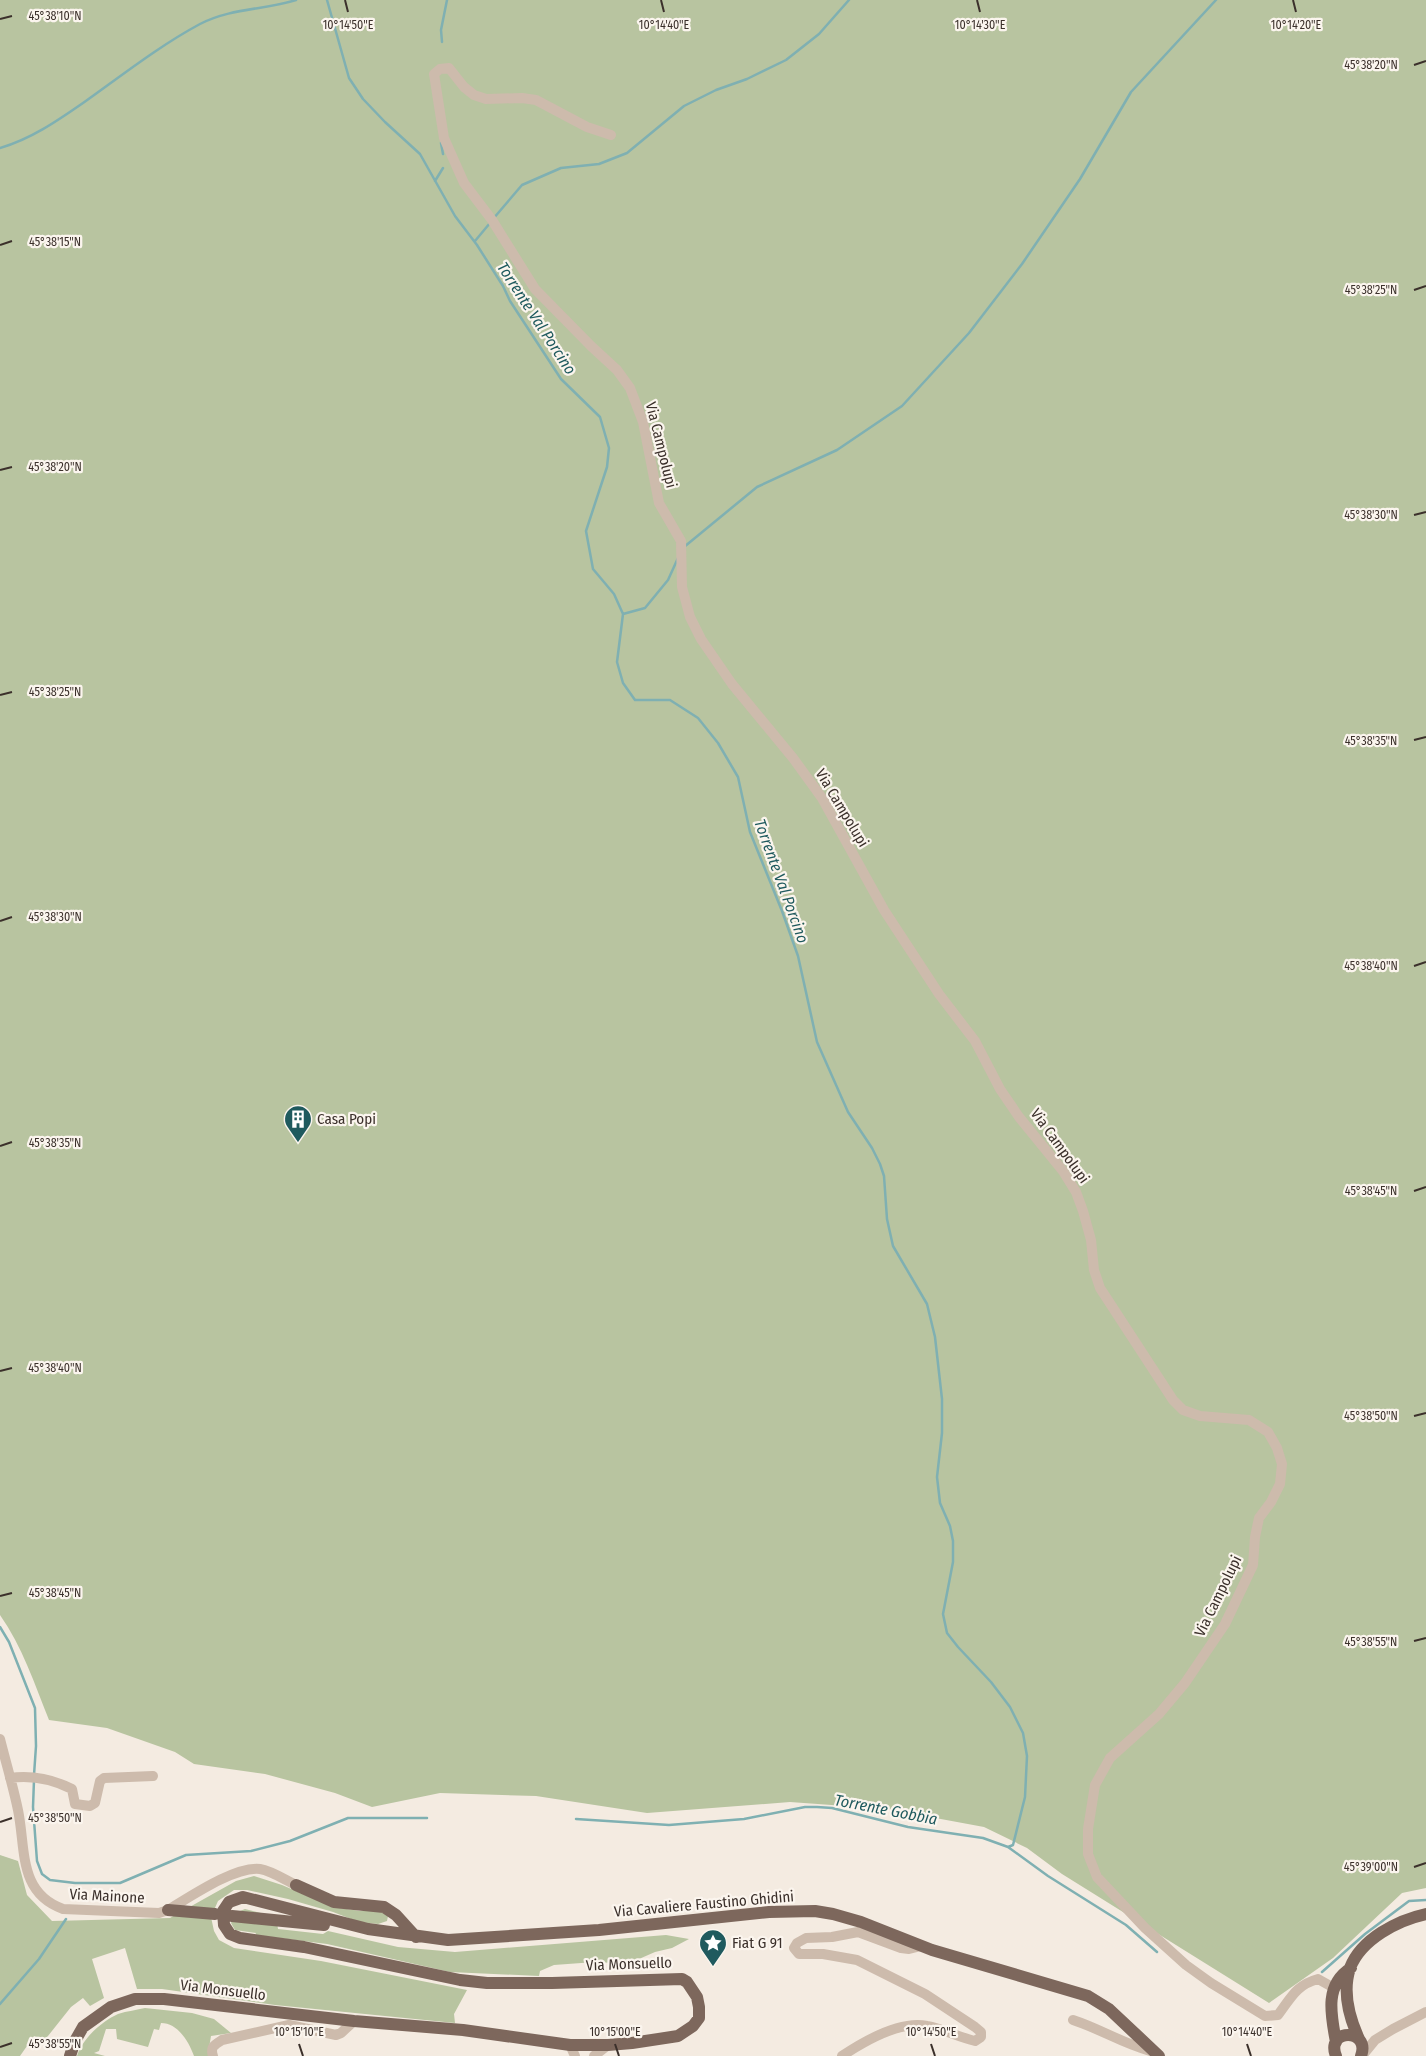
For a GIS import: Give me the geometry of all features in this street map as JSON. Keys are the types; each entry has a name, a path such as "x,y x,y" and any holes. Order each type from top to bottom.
{"main road":[{"path":"296,1885 334,1902 380,1905 396,1915 416,1936"},
{"name":"Via Monsuello","path":"70,2056 83,2027 111,2007 135,1999 164,1999 354,2021 463,2030 572,2050 668,2038 686,2032 699,2018 698,2002 692,1988 682,1979 552,1983 487,1983 460,1980 304,1947 240,1938 230,1934 224,1925 223,1911 229,1902 244,1897 371,1930 393,1933"},
{"path":"168,1910 215,1914"},
{"name":"Via Cavaliere Faustino Ghidini","path":"393,1933 448,1940 599,1930 769,1912 815,1911 834,1914 861,1922 921,1946 1088,1996 1109,2009 1156,2054"},
{"path":"1336,2056 1331,2000 1334,1988 1344,1972 1350,1968 1362,1950 1380,1934 1399,1923 1426,1914"},
{"path":"393,1933 397,1924 396,1915"},
{"path":"232,1916 371,1930"},
{"path":"1348,2012 1350,1968"},
{"path":"1334,1988 1348,2012 1363,2047 1361,2056"},
{"path":"1336,2042 1344,2035 1354,2036 1359,2039"}],"street":[{"name":"Via Campolupi","path":"611,134 587,127 536,100 522,98 486,99 474,95 464,88 449,68 440,69 434,74 444,138 464,183 488,213 535,289 617,370 630,388 643,422 659,503 681,541 682,587 690,616 701,639 732,684 822,798 884,910 939,994 975,1041 1000,1088 1068,1178 1083,1211 1091,1240 1094,1270 1097,1279 1114,1311 1174,1400 1183,1410 1200,1416 1250,1420 1268,1432 1277,1448 1282,1464 1280,1484 1271,1502 1259,1518 1255,1537 1253,1565 1225,1624 1185,1683 1158,1714 1110,1758 1095,1785 1088,1829 1088,1854 1096,1876 1165,1947 1211,1983 1265,2016 1278,2015 1305,1982 1318,1979 1334,1988"},
{"name":"Via Mainone","path":"0,1739 18,1812 27,1874 37,1891 46,1901 63,1909 150,1913 168,1910 233,1874 247,1869 265,1870 296,1885"},
{"path":"10,1778 40,1778 72,1789 75,1804 90,1806 95,1804 100,1781 104,1778 153,1776"},
{"path":"842,2056 875,2036 909,2026 919,2025 975,2041 980,2037 981,2032 924,1994 866,1964 856,1960 823,1954 799,1954 794,1948 797,1943 806,1938 832,1937 858,1932 901,1948 908,1949 921,1946"},
{"path":"1361,2056 1375,2040 1426,2012"},
{"path":"1073,2020 1156,2054"},
{"path":"213,2056 211,2051 213,2045 222,2040 289,2025 336,2035 341,2034 354,2021"},
{"path":"1359,2039 1375,2040"},
{"path":"594,2056 608,2045"}],"green space":[{"path":"0,0 1426,0 1426,1888 1402,1893 1333,1958 1269,2003 1062,1874 1027,1848 984,1827 887,1809 790,1802 647,1813 536,1796 440,1793 372,1807 335,1793 265,1774 194,1764 175,1752 107,1728 49,1720 15,1640 0,1615"},
{"path":"0,1855 18,1861 27,1895 52,1921 170,1918 236,1881 254,1876 282,1885 333,1907 360,1911 378,1910 388,1916 387,1921 378,1924 359,1922 333,1912 288,1899 247,1890 234,1890 218,1901 211,1917 214,1931 219,1940 234,1948 321,1961 467,1990 454,2014 455,2023 275,2005 162,1989 137,1989 125,1948 92,1959 104,1998 90,2006 83,1998 71,2007 44,2041 34,2036 20,2056 0,2056"},
{"path":"245,1909 276,1917 278,1929 323,1934 328,1931 398,1947 455,1952 666,1935 689,1939 672,1948 655,1952 639,1959 613,1963 595,1962 554,1965 540,1971 539,1976 450,1972 327,1944 255,1935 256,1933 235,1930 231,1923 235,1913"},
{"path":"145,2008 192,2013 214,2019 231,2033 211,2036 209,2048 212,2056 194,2056 182,2034 173,2026 167,2024 161,2023 159,2030 154,2029 148,2047 117,2039 116,2029 106,2029 99,2051 94,2053 105,2056 77,2056 83,2043 93,2031 106,2021 118,2014"}],"waterway":[{"path":"0,148 33,135 53,123 155,52 200,24 224,15 296,0"},
{"name":"Torrente Val Porcino","path":"327,0 349,78 363,99 420,154 455,216 477,245 503,286 510,301 561,379 600,417 609,448 607,467 586,531 593,569 614,594 623,614 617,662 623,683 635,700 670,700 698,718 718,743 738,777 750,832 798,956 817,1042 848,1112 872,1148 880,1164 884,1176 887,1219 893,1246 927,1304 935,1337 942,1399 942,1433 937,1477 940,1503 950,1526 953,1541 953,1562 943,1614 947,1633 991,1682 1010,1707 1023,1733 1027,1756 1025,1797 1013,1845 1008,1847"},
{"path":"442,42 441,30 447,0"},
{"path":"493,219 522,185 561,168 599,164 627,153 684,106 786,60 819,34 849,0"},
{"path":"684,547 757,487 837,450 902,406 969,333 1022,264 1080,179 1131,92 1216,0"},
{"path":"441,143 443,154"},
{"path":"435,181 443,168"},
{"path":"475,241 490,223"},
{"path":"623,614 645,608 668,580 678,558"},
{"name":"Torrente Gobbia","path":"0,1627 9,1642 35,1708 36,1746 34,1775"},
{"name":"Torrente Gobbia","path":"34,1780 33,1807 37,1861 42,1874 50,1880 75,1883 120,1883 186,1855 251,1851 290,1841 348,1818 427,1818"},
{"name":"Torrente Gobbia","path":"576,1819 669,1825 744,1819 805,1807 817,1807 832,1808 908,1827 983,1838 1008,1847 1048,1876 1126,1925 1157,1952"},
{"name":"Torrente Gobbia","path":"1322,1972 1365,1934 1409,1901 1426,1900"},
{"path":"0,2004 39,1959 66,1919"}],"place":[{"name":"Casa Popi","path":"298,1143"},
{"name":"Fiat G 91","path":"713,1967"}]}
